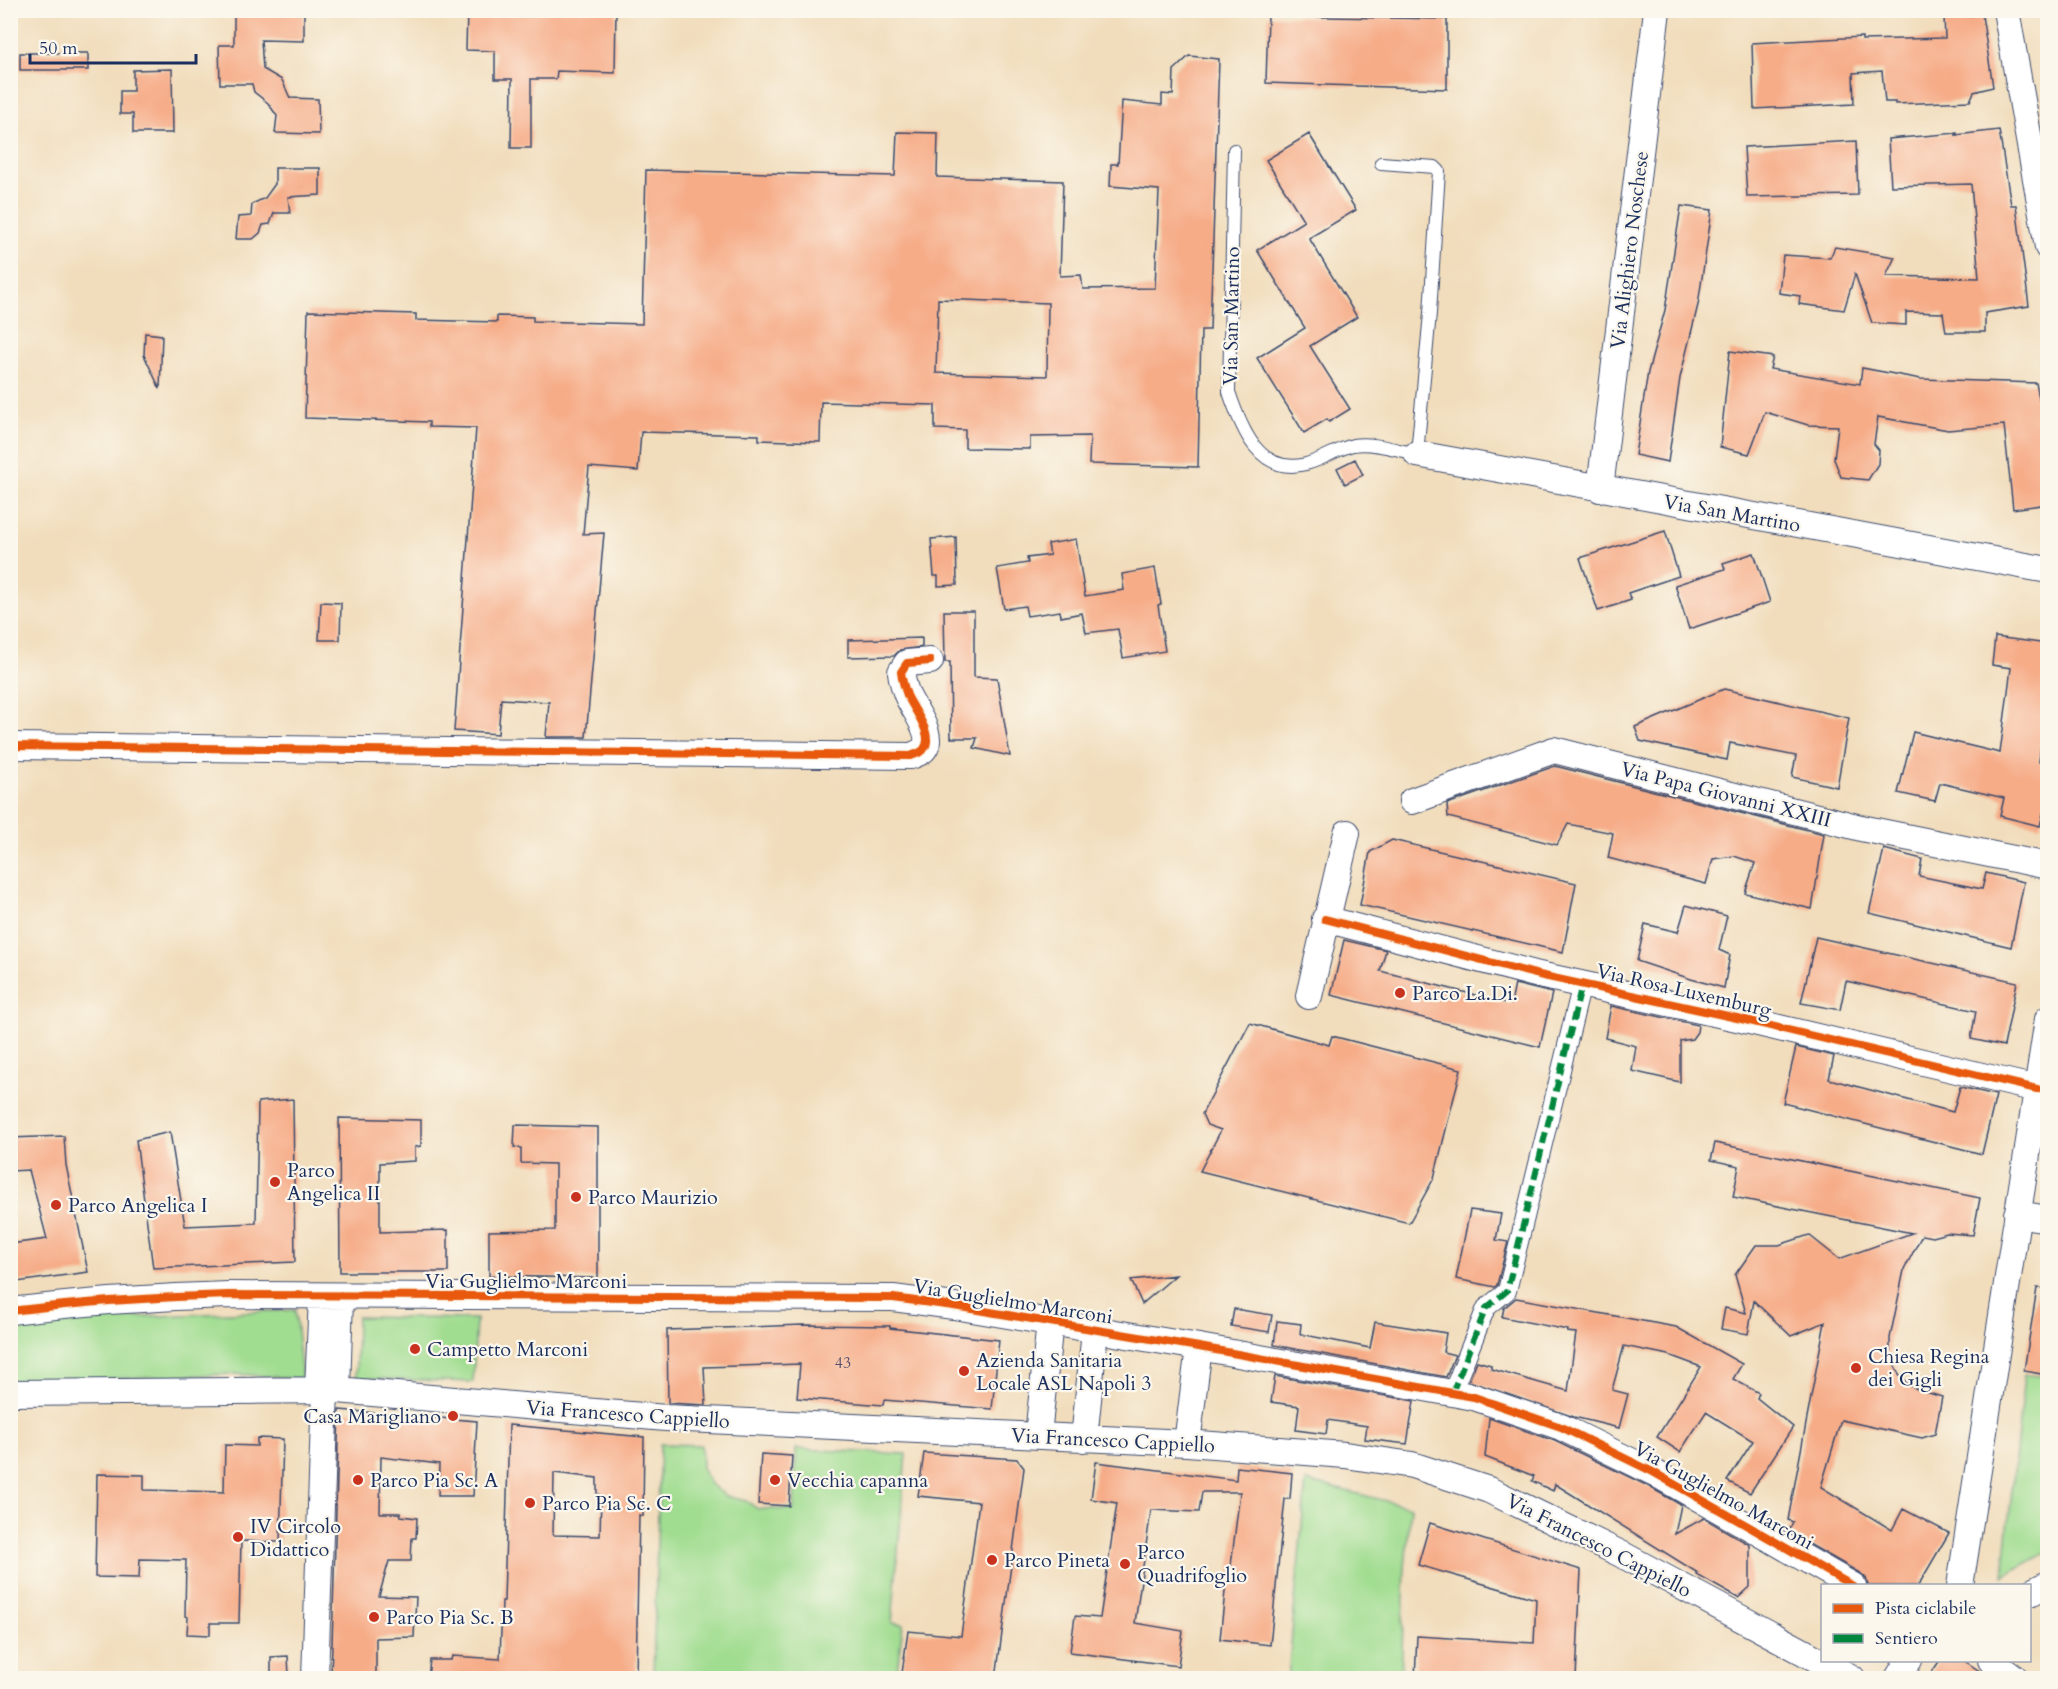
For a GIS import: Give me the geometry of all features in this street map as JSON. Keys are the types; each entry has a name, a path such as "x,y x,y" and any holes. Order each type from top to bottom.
{"street":[{"name":"Via Alighiero Noschese","path":"1600,489 1657,10"},
{"path":"2006,10 2048,247"},
{"name":"Via San Martino","path":"1417,454 2048,570"},
{"path":"10,746 911,756 923,751 926,745 926,731 908,698 902,672 907,663 930,661"},
{"name":"Via Papa Giovanni XXIII","path":"1412,801 1554,750 1861,828 2048,866"},
{"path":"1309,996 1325,919 1347,833"},
{"name":"Via Rosa Luxemburg","path":"1325,919 1396,939 1582,984 2037,1089"},
{"path":"1452,1393 1486,1308 1507,1291 1582,984"},
{"path":"1960,1584 2047,1020"},
{"path":"2017,1214 2048,1219"},
{"name":"Via Guglielmo Marconi","path":"10,1311 89,1302 228,1295 893,1298 954,1306 1199,1347 1474,1397 1561,1427 1653,1472 1849,1584"},
{"path":"315,1678 331,1297"},
{"path":"1038,1435 1050,1322"},
{"path":"1084,1438 1095,1331"},
{"path":"1187,1443 1199,1347"},
{"name":"Via Francesco Cappiello","path":"10,1393 327,1390 666,1418 1187,1443 1345,1455 1412,1465 1490,1490 1623,1555 1821,1661"},
{"path":"2031,1592 2048,1584"},
{"name":"Via Francesco Cappiello","path":"1822,1662 1852,1678"},
{"path":"1898,1678 1908,1662"},
{"path":"1994,1662 2015,1678"}],"lane":[{"name":"Via San Martino","path":"1234,150 1229,392 1238,418 1261,455 1289,467 1308,464 1353,446 1366,445 1417,454"},
{"path":"1381,163 1435,167 1439,171 1430,313 1417,454"}],"green space":[{"path":"295,1310 302,1379 235,1374 11,1382 10,1325 47,1321"},
{"name":"Campetto Marconi","path":"357,1317 476,1319 473,1382 356,1378"},
{"path":"2024,1375 2047,1376 2047,1552 2003,1576"},
{"path":"660,1444 701,1445 702,1468 710,1484 726,1496 746,1501 758,1509 794,1509 796,1449 906,1454 892,1623 903,1624 896,1678 653,1678"},
{"path":"1306,1481 1411,1507 1405,1567 1401,1678 1288,1678"}],"building":[{"path":"234,10 304,10 304,41 261,40 263,69 282,80 290,98 318,99 319,134 275,133 277,116 268,103 254,92 252,84 220,84 219,45 234,45"},
{"path":"467,10 616,10 615,73 557,71 556,79 531,79 531,148 511,148 512,79 495,79 495,51 466,50"},
{"path":"1982,15 1993,87 1974,92 1970,101 1895,104 1895,102 1885,102 1882,71 1853,73 1854,104 1754,109 1752,43 1862,37 1862,40 1945,38 1944,17"},
{"path":"1268,16 1447,19 1447,89 1266,83"},
{"path":"20,53 88,53 88,70 20,70"},
{"path":"1189,56 1219,59 1210,330 1201,330 1198,467 1089,464 1090,436 1030,437 1030,449 965,448 965,430 935,429 935,405 821,402 820,442 759,440 759,435 641,432 638,471 589,467 583,534 604,533 586,737 546,737 549,702 501,699 498,734 454,731 476,428 429,427 429,422 305,418 308,311 416,314 416,320 497,322 497,316 533,317 533,321 642,324 646,170 895,176 897,132 938,133 937,177 1063,181 1060,276 1081,275 1083,289 1155,288 1159,190 1110,186 1111,164 1118,164 1122,101 1162,105 1162,94 1173,95 1174,70","holes":["938,299 1048,303 1047,376 936,373"]},
{"path":"172,69 173,133 133,133 133,114 120,114 120,91 133,91 133,70"},
{"path":"1999,130 2011,205 2016,205 2029,306 1985,313 1985,332 1946,332 1943,313 1906,312 1906,325 1872,323 1855,274 1844,310 1799,304 1800,296 1779,293 1783,255 1830,258 1835,247 1895,257 1886,276 1979,278 1971,184 1891,186 1888,139"},
{"path":"1309,134 1356,210 1309,238 1357,317 1310,346 1350,409 1329,422 1327,419 1304,433 1257,358 1305,328 1257,250 1304,221 1266,160"},
{"path":"1856,141 1858,195 1747,197 1744,147"},
{"path":"275,168 320,168 320,195 288,197 290,213 274,213 270,224 263,225 260,233 253,239 236,239 238,217 251,216 252,204 265,198 275,184"},
{"path":"1681,206 1712,210 1698,305 1680,378 1668,462 1635,455 1648,372 1665,310"},
{"path":"145,333 162,335 160,389 144,355"},
{"path":"1730,351 1773,357 1770,369 1860,384 1862,368 1921,379 2036,383 2048,442 2048,504 2013,509 2004,425 1948,430 1878,417 1874,444 1879,450 1878,464 1868,480 1841,477 1834,459 1838,426 1808,425 1765,412 1749,454 1720,447"},
{"path":"1355,459 1363,475 1345,484 1337,468"},
{"path":"1665,531 1679,576 1628,593 1631,600 1598,611 1580,558"},
{"path":"956,537 957,585 938,586 938,576 934,576 931,539"},
{"path":"1076,539 1085,596 1124,590 1122,574 1155,568 1165,651 1123,658 1118,629 1086,633 1082,613 1061,617 1060,611 1027,616 1025,606 1004,609 997,568 1028,563 1027,558 1050,555 1048,544"},
{"path":"1754,553 1770,602 1689,629 1675,585 1725,569 1723,563"},
{"path":"321,602 341,603 340,640 319,640"},
{"path":"944,611 974,611 974,677 997,678 1010,756 974,748 977,738 951,738 950,662 945,662"},
{"path":"1995,637 2048,644 2048,727 2043,726 2039,762 2048,764 2048,794 2040,826 2000,816 2004,798 1940,783 1935,801 1898,793 1913,732 2000,753 2011,668 1992,665"},
{"path":"922,638 922,647 900,650 894,656 848,657 848,640"},
{"path":"1724,689 1849,718 1837,787 1792,777 1796,756 1730,743 1727,760 1640,741 1635,727"},
{"path":"1555,766 1824,834 1812,909 1745,893 1755,863 1734,856 1713,859 1706,884 1608,858 1613,833 1568,824 1557,845 1448,817 1447,804"},
{"path":"1392,840 1576,883 1563,952 1360,905 1370,852"},
{"path":"1884,849 1922,859 1919,876 1982,889 1986,873 2024,882 2011,947 1869,913"},
{"path":"1686,905 1727,916 1719,950 1730,955 1724,988 1637,961 1645,924 1678,932"},
{"path":"1816,937 2017,982 2004,1046 1971,1039 1976,1011 1846,981 1840,1010 1801,1003"},
{"name":"Parco La.Di.","path":"1344,940 1386,950 1380,971 1511,1004 1515,984 1552,993 1540,1047 1331,995"},
{"path":"1611,1006 1698,1025 1697,1032 1692,1039 1680,1041 1680,1082 1632,1071 1636,1046 1605,1038"},
{"path":"1250,1023 1329,1045 1332,1036 1461,1069 1434,1178 1409,1223 1200,1171 1221,1130 1207,1125 1202,1114"},
{"path":"1796,1047 1834,1056 1829,1079 1953,1112 1960,1087 1996,1095 1982,1154 1783,1103"},
{"name":"Parco Angelica II","path":"293,1099 295,1262 153,1268 136,1140 170,1132 185,1226 256,1223 258,1102"},
{"path":"339,1118 421,1120 421,1146 415,1147 415,1161 380,1163 380,1232 448,1230 448,1272 340,1272"},
{"name":"Parco Maurizio","path":"515,1125 598,1127 598,1278 489,1276 489,1231 555,1230 555,1164 521,1163 521,1148 514,1147"},
{"name":"Parco Angelica I","path":"64,1136 66,1165 88,1272 10,1283 10,1244 47,1239 29,1170 10,1171 10,1138"},
{"name":"Chiesa Regina dei Gigli","path":"1715,1143 1980,1198 1973,1235 1947,1233 1932,1237 1922,1235 1904,1270 1890,1338 1890,1356 1899,1374 1909,1385 1942,1397 1935,1434 1922,1438 1841,1420 1821,1487 1892,1530 1903,1509 1949,1533 1919,1584 1868,1584 1866,1578 1860,1573 1788,1532 1793,1522 1788,1520 1825,1322 1791,1336 1754,1301 1748,1334 1721,1329 1725,1308 1746,1313 1735,1275 1756,1245 1779,1245 1809,1235 1839,1259 1912,1233 1733,1197 1739,1166 1711,1160"},
{"path":"1470,1210 1501,1214 1496,1240 1508,1242 1495,1287 1456,1279"},
{"path":"1176,1275 1142,1304 1131,1280"},
{"path":"2037,1288 2048,1289 2048,1375 2024,1371"},
{"path":"1516,1298 1676,1327 1742,1364 1733,1379 1759,1393 1757,1398 1793,1427 1750,1493 1727,1481 1753,1441 1706,1412 1680,1452 1657,1437 1701,1367 1669,1355 1624,1346 1612,1390 1628,1394 1619,1428 1574,1417 1469,1381 1477,1361 1491,1365 1491,1369 1568,1391 1576,1333 1502,1317 1504,1308"},
{"path":"1234,1309 1272,1315 1269,1332 1231,1326"},
{"path":"1277,1321 1301,1324 1300,1334 1370,1348 1375,1322 1446,1333 1443,1352 1455,1355 1446,1377 1274,1345"},
{"path":"803,1325 890,1326 890,1328 999,1340 992,1409 884,1400 883,1405 797,1398 800,1364 704,1367 706,1405 668,1403 667,1330"},
{"path":"1275,1376 1414,1401 1407,1444 1365,1439 1367,1426 1328,1420 1326,1434 1296,1430 1299,1406 1271,1402"},
{"name":"Parco Pia Sc. A","path":"339,1410 477,1421 473,1496 438,1496 439,1464 381,1457 380,1513 400,1513 401,1516 417,1518 416,1538 412,1538 411,1561 389,1561 379,1596 416,1597 414,1637 376,1638 376,1678 331,1678"},
{"path":"1489,1418 1555,1441 1646,1485 1681,1505 1675,1534 1704,1518 1750,1545 1750,1587 1738,1598 1697,1575 1698,1573 1555,1484 1553,1491 1532,1481 1534,1476 1485,1457"},
{"path":"509,1425 644,1437 643,1516 639,1515 636,1678 428,1678 430,1660 451,1660 452,1656 500,1659 502,1601 504,1601","holes":["554,1473 597,1478 597,1494 601,1495 600,1536 553,1535"]},
{"name":"IV Circolo Didattico","path":"257,1438 283,1439 280,1542 241,1541 239,1623 210,1623 210,1635 187,1634 186,1560 140,1559 139,1578 95,1577 97,1474 144,1475 144,1490 224,1492 225,1445 257,1446"},
{"name":"Parco Pineta","path":"924,1453 1017,1459 1024,1468 996,1678 951,1678 902,1673 908,1631 961,1636 979,1502 918,1496"},
{"name":"Vecchia capanna","path":"761,1454 792,1456 789,1506 758,1504"},
{"path":"1096,1462 1236,1480 1237,1467 1292,1473 1290,1499 1285,1499 1270,1645 1220,1639 1240,1492 1202,1492 1199,1512 1151,1510 1135,1623 1183,1631 1178,1666 1070,1652 1075,1616 1100,1618 1117,1503 1091,1499"},
{"path":"1430,1523 1581,1570 1576,1678 1415,1678 1417,1636 1534,1643 1536,1599 1418,1565"},
{"path":"288,1656 289,1676 271,1677 271,1657"},
{"path":"1939,1662 1966,1662 1990,1678 1928,1678"}],"marked path":[{"path":"1452,1393 1486,1308 1507,1291 1582,984"}],"cycle path":[{"path":"10,746 911,756 924,749 927,737 922,722 907,695 901,672 907,663 930,661"},
{"path":"1325,919 1539,975 1737,1018 2037,1089"},
{"path":"10,1311 119,1300 228,1295 893,1298 954,1306 1199,1347 1474,1397 1561,1427 1653,1472 1849,1584"}],"place":[{"name":"Parco La.Di.","path":"1400,993"},
{"name":"Parco Angelica II","path":"275,1182"},
{"name":"Parco Maurizio","path":"576,1197"},
{"name":"Parco Angelica I","path":"56,1205"},
{"name":"Campetto Marconi","path":"415,1349"},
{"name":"Chiesa Regina dei Gigli","path":"1856,1368"},
{"name":"Azienda Sanitaria Locale ASL Napoli 3","path":"964,1371"},
{"name":"Casa Marigliano","path":"453,1416"},
{"name":"Parco Pia Sc. A","path":"358,1480"},
{"name":"Vecchia capanna","path":"775,1480"},
{"name":"Parco Pia Sc. C","path":"530,1503"},
{"name":"IV Circolo Didattico","path":"238,1537"},
{"name":"Parco Pineta","path":"992,1560"},
{"name":"Parco Quadrifoglio","path":"1125,1564"},
{"name":"Parco Pia Sc. B","path":"374,1617"}]}
